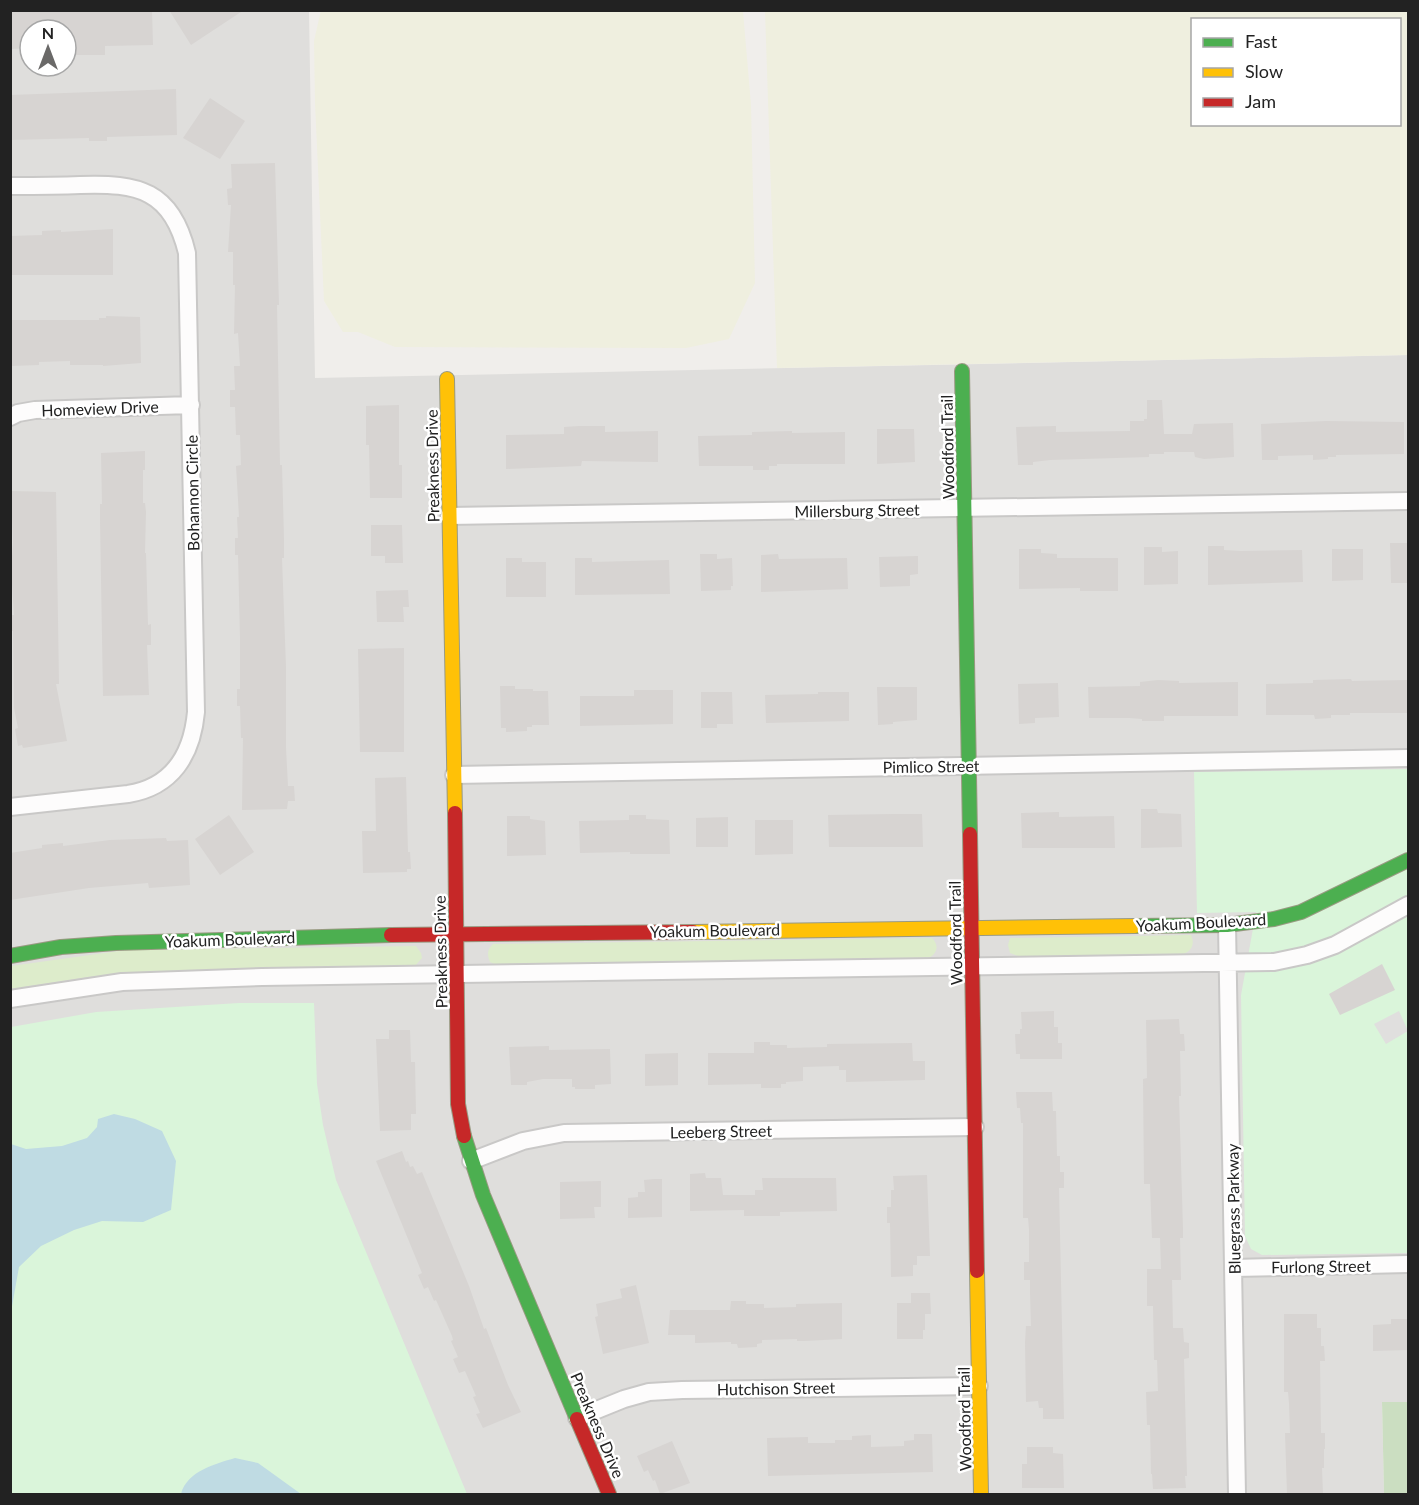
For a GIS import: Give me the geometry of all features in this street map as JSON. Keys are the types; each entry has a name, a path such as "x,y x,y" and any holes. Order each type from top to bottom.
{"street":[{"name":"Bohannon Circle","path":"10,186 125,186 151,195 165,205 182,231 187,253 196,712 189,746 178,767 165,780 140,792 10,807"},
{"name":"Woodford Trail","path":"962,371 981,1494"},
{"name":"Preakness Drive","path":"447,379 458,1104 461,1128 483,1195 609,1494"},
{"name":"Homeview Drive","path":"10,417 35,410 191,405"},
{"name":"Millersburg Street","path":"449,516 1408,501"},
{"name":"Pimlico Street","path":"454,775 1408,758"},
{"name":"Yoakum Boulevard","path":"10,956 61,947 116,943 456,933 1227,925 1274,919 1301,912 1408,861"},
{"path":"10,999 122,982 262,977 1274,962 1307,955 1335,945 1408,906"},
{"name":"Bluegrass Parkway","path":"1227,925 1237,1494"},
{"name":"Leeberg Street","path":"471,1161 523,1141 564,1133 975,1127"},
{"name":"Furlong Street","path":"1234,1268 1408,1264"},
{"name":"Hutchison Street","path":"577,1418 624,1399 649,1392 671,1390 979,1386"}],"shaded area":[{"path":"10,11 309,11 315,378 1408,355 1408,1402 1382,1403 1384,1494 11,1494"},
{"path":"1399,1011 1408,1031 1386,1044 1374,1024"}],"green space":[{"path":"321,10 743,11 751,105 755,283 729,339 686,348 395,347 358,332 343,332 324,301 314,41"},
{"path":"765,11 1408,11 1408,355 777,368"},
{"path":"1408,769 1408,1253 1262,1255 1251,1249 1245,1236 1241,995 1256,912 1197,913 1194,772"},
{"path":"1191,935 1192,946 1184,954 1021,957 1010,953 1008,945 1010,938"},
{"path":"932,938 936,944 936,950 927,959 499,966 490,962 488,955 493,944"},
{"path":"416,946 422,958 414,967 151,972 89,977 11,989 11,966 126,950"},
{"path":"239,1003 314,1003 317,1084 323,1125 336,1180 467,1494 11,1494 11,1027 96,1012"},
{"path":"1382,1402 1408,1402 1408,1494 1384,1494"}],"water":[{"path":"114,1114 135,1119 162,1131 176,1161 171,1210 143,1222 102,1221 74,1230 41,1246 19,1267 11,1312 11,1144 26,1149 62,1146 87,1138 97,1127 98,1119"},
{"path":"235,1458 258,1463 301,1494 181,1494 184,1486 195,1474"}],"building":[{"path":"11,10 152,10 153,45 105,46 105,55 78,55 78,18 18,18 18,49 12,49"},
{"path":"169,10 244,10 191,45"},
{"path":"176,89 177,135 107,137 107,141 89,141 89,138 10,140 10,95"},
{"path":"210,98 245,121 220,159 183,138"},
{"path":"275,163 280,465 282,465 284,538 284,558 282,558 286,748 288,786 294,786 295,801 288,801 287,809 242,810 243,738 241,738 240,706 237,706 237,689 240,689 238,555 235,555 235,538 238,538 237,517 239,517 236,466 241,465 240,435 236,435 235,407 230,407 230,390 235,390 234,366 240,366 238,333 234,334 235,285 233,285 233,252 228,252 231,205 228,205 227,189 232,188 231,164"},
{"path":"113,229 113,275 10,275 10,236 42,235 42,231"},
{"path":"106,316 140,317 141,363 103,366 70,365 70,361 11,366 11,320 99,320"},
{"path":"1147,400 1162,400 1164,434 1192,434 1194,424 1233,423 1234,457 1204,459 1195,457 1194,452 1164,452 1164,454 1149,454 1149,457 1050,460 1033,462 1033,465 1018,465 1016,427 1056,426 1056,432 1130,431 1130,421 1147,419"},
{"path":"399,405 399,465 402,465 402,498 370,498 366,406"},
{"path":"1326,421 1404,422 1404,454 1336,455 1328,459 1313,460 1313,455 1278,456 1278,460 1262,460 1261,424"},
{"path":"605,426 605,432 658,431 658,462 582,461 581,466 506,469 506,435 564,434 564,427"},
{"path":"877,429 914,429 915,462 877,464"},
{"path":"792,431 792,433 845,432 845,464 777,464 777,466 769,466 769,470 753,470 753,466 699,466 698,436 752,435 752,432"},
{"path":"145,451 143,503 145,503 146,512 148,625 151,624 151,645 147,645 149,695 103,696 101,453"},
{"path":"11,491 56,492 59,684 56,684 67,741 23,748 22,745 18,746 15,729 18,728 14,708 13,631 11,631 10,615 14,615 12,584 10,584 13,542"},
{"path":"371,525 402,525 403,563 385,563 385,556 371,556"},
{"path":"1390,543 1407,543 1408,583 1391,583"},
{"path":"1208,546 1224,546 1224,550 1241,551 1302,550 1303,582 1208,585"},
{"path":"1144,547 1162,547 1162,552 1178,551 1178,584 1144,585"},
{"path":"1019,549 1041,549 1041,553 1057,554 1057,558 1118,558 1118,591 1080,591 1080,588 1019,589"},
{"path":"1332,549 1363,549 1363,580 1332,581"},
{"path":"700,554 717,554 717,559 732,558 733,586 731,590 701,591"},
{"path":"778,554 779,559 847,558 848,589 761,592 761,555"},
{"path":"918,556 918,574 910,575 910,586 880,587 879,557"},
{"path":"506,558 522,558 522,562 546,562 546,597 506,597"},
{"path":"575,558 592,558 592,562 669,560 670,594 575,595"},
{"path":"408,590 409,607 403,607 404,622 377,622 376,591"},
{"path":"404,648 404,752 360,752 358,649"},
{"path":"1351,679 1352,681 1408,680 1408,713 1350,713 1350,715 1331,715 1331,718 1315,719 1314,715 1266,715 1266,684"},
{"path":"1179,681 1179,683 1238,682 1238,716 1164,716 1164,721 1089,718 1088,687 1140,686 1140,682"},
{"path":"1058,683 1059,717 1035,718 1035,723 1019,724 1018,684"},
{"path":"500,686 548,691 549,725 532,725 532,727 527,727 527,731 506,732 506,728 501,728"},
{"path":"877,687 917,687 917,720 878,725"},
{"path":"634,690 673,690 673,724 580,726 580,696 634,696"},
{"path":"701,692 732,692 733,724 717,724 717,728 701,728"},
{"path":"818,692 849,692 849,721 766,723 765,695 818,694"},
{"path":"406,777 408,852 410,852 411,869 407,869 407,872 363,873 362,831 376,831 375,778"},
{"path":"1141,809 1157,809 1158,813 1181,814 1182,847 1141,848"},
{"path":"1059,812 1059,817 1114,816 1115,848 1022,848 1021,813"},
{"path":"922,814 923,847 829,847 828,815"},
{"path":"229,815 254,852 220,875 195,839"},
{"path":"629,815 646,815 646,819 669,820 670,854 580,853 579,821 629,820"},
{"path":"507,816 530,816 530,819 545,821 546,855 507,856"},
{"path":"728,817 728,847 696,847 696,818"},
{"path":"755,820 793,820 793,854 755,855"},
{"path":"166,838 167,841 188,840 190,885 149,888 148,883 89,888 10,900 10,853 42,848 42,845 63,843 63,846 110,840"},
{"path":"1382,964 1395,990 1340,1015 1329,994"},
{"path":"1054,1011 1054,1027 1058,1027 1058,1043 1062,1043 1062,1059 1020,1059 1020,1054 1016,1054 1015,1034 1020,1034 1020,1029 1022,1029 1021,1012"},
{"path":"1179,1019 1180,1034 1184,1034 1185,1051 1180,1051 1181,1096 1179,1096 1183,1238 1180,1238 1181,1280 1172,1280 1173,1328 1183,1328 1184,1342 1189,1343 1189,1358 1184,1359 1187,1476 1185,1476 1186,1488 1153,1489 1146,1392 1158,1391 1157,1360 1154,1360 1153,1306 1147,1306 1147,1269 1161,1269 1160,1238 1152,1238 1150,1184 1144,1184 1143,1079 1147,1078 1146,1020"},
{"path":"389,1030 410,1030 411,1062 415,1062 416,1114 411,1114 411,1130 380,1131 376,1039 389,1039"},
{"path":"754,1042 787,1045 787,1048 827,1047 827,1044 912,1043 913,1061 925,1061 925,1080 846,1082 846,1070 839,1070 839,1066 803,1067 803,1081 786,1082 786,1084 781,1084 781,1088 761,1088 761,1084 708,1085 708,1053 754,1053"},
{"path":"549,1046 549,1050 610,1049 611,1084 595,1085 595,1089 575,1089 572,1087 572,1079 543,1079 527,1082 527,1085 511,1085 509,1047"},
{"path":"678,1053 678,1085 645,1086 645,1054"},
{"path":"1016,1092 1052,1092 1053,1111 1056,1111 1057,1156 1060,1156 1060,1172 1064,1172 1064,1188 1059,1188 1064,1419 1043,1419 1043,1408 1039,1408 1038,1401 1026,1402 1026,1326 1031,1326 1030,1280 1024,1280 1024,1262 1029,1262 1029,1229 1028,1218 1023,1218 1023,1123 1021,1123 1020,1108 1017,1108"},
{"path":"402,1151 410,1167 413,1166 417,1174 422,1172 469,1286 484,1329 486,1328 521,1412 483,1428 476,1414 480,1413 473,1397 476,1396 465,1371 459,1373 453,1359 458,1357 451,1341 452,1336 436,1300 434,1301 428,1287 424,1289 418,1275 422,1273 376,1161"},
{"path":"705,1173 706,1178 721,1178 723,1195 755,1195 755,1190 763,1190 762,1178 836,1178 837,1211 780,1212 780,1216 744,1216 744,1210 690,1211 690,1174"},
{"path":"927,1175 930,1256 917,1256 917,1265 913,1265 913,1276 891,1277 890,1223 887,1223 887,1207 891,1207 891,1190 894,1190 893,1176"},
{"path":"662,1179 662,1217 628,1218 628,1198 638,1197 638,1192 645,1192 644,1180"},
{"path":"601,1181 601,1207 594,1207 595,1218 560,1219 560,1182"},
{"path":"636,1285 649,1343 603,1354 595,1317 598,1316 596,1304 622,1298 620,1289"},
{"path":"911,1293 930,1293 931,1314 925,1314 923,1339 897,1339 897,1303 911,1303"},
{"path":"731,1301 764,1304 764,1308 796,1307 796,1304 842,1303 842,1339 762,1340 757,1347 738,1348 737,1344 731,1344 731,1342 695,1343 695,1335 668,1335 670,1310 730,1310"},
{"path":"1284,1314 1317,1314 1317,1328 1321,1328 1321,1346 1324,1346 1325,1361 1320,1361 1321,1433 1325,1433 1324,1468 1322,1468 1323,1494 1287,1494 1285,1433 1290,1433 1288,1392 1284,1392"},
{"path":"1391,1319 1408,1319 1408,1350 1373,1351 1373,1325 1391,1324"},
{"path":"914,1434 932,1434 933,1472 768,1476 767,1438 808,1437 808,1443 835,1443 835,1440 852,1440 852,1436 871,1435 871,1447 904,1446 904,1441 914,1440"},
{"path":"672,1441 690,1483 660,1494 655,1480 653,1481 648,1470 644,1472 637,1456"},
{"path":"1027,1447 1053,1447 1053,1453 1063,1454 1064,1488 1022,1488 1022,1464 1027,1464"}],"traffic: fast":[{"path":"962,371 970,834"},
{"path":"1135,926 1227,925 1274,919 1301,912 1408,860"},
{"path":"10,956 61,947 116,943 391,935"},
{"path":"464,1136 483,1195 577,1419"}],"traffic: slow":[{"path":"447,379 455,813"},
{"path":"693,932 1135,926"},
{"path":"977,1271 981,1494"}],"traffic: jam":[{"path":"455,813 458,1104 464,1136"},
{"path":"970,834 977,1271"},
{"path":"391,935 693,932"},
{"path":"577,1419 609,1494"}]}
